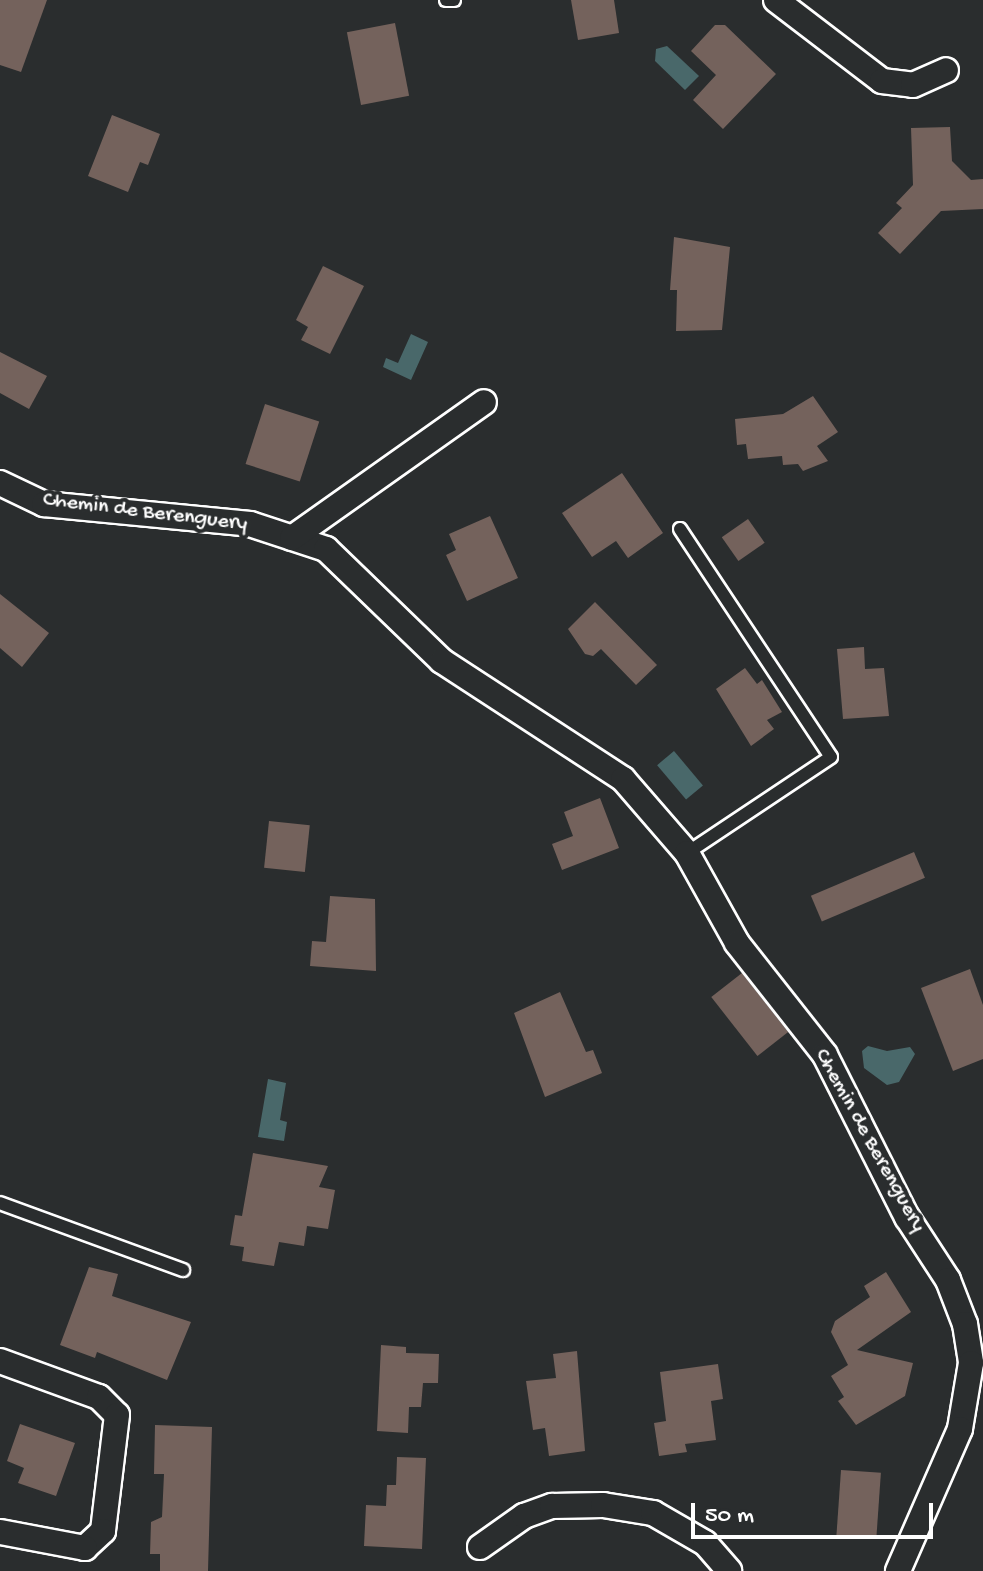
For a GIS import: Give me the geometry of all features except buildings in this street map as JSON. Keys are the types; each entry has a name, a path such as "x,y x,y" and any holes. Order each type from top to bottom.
{"street":[{"path":"776,0 882,81 913,85 946,70"},
{"path":"292,538 484,402"},
{"name":"Chemin de Berenguery","path":"0,483 44,504 250,524 326,549 442,661 623,779 687,853 737,943 825,1055 907,1217 948,1280 965,1324 971,1363 960,1429 898,1571"},
{"path":"0,1361 99,1397 117,1415 103,1531 85,1548 0,1532"},
{"path":"480,1547 524,1516 552,1506 603,1505 653,1513 705,1543 729,1571"}],"lane":[{"path":"446,0 454,0"},
{"path":"680,529 831,757 687,853"},
{"path":"0,1203 183,1270"}],"water":[{"path":"667,46 699,76 685,90 655,61 656,49"},
{"path":"411,334 428,342 411,380 383,367 386,358 398,363"},
{"path":"674,751 703,785 686,800 657,765"},
{"path":"868,1046 887,1051 910,1047 915,1054 899,1082 887,1085 864,1068 862,1051"},
{"path":"268,1079 286,1083 280,1120 287,1122 284,1141 258,1137"}]}
